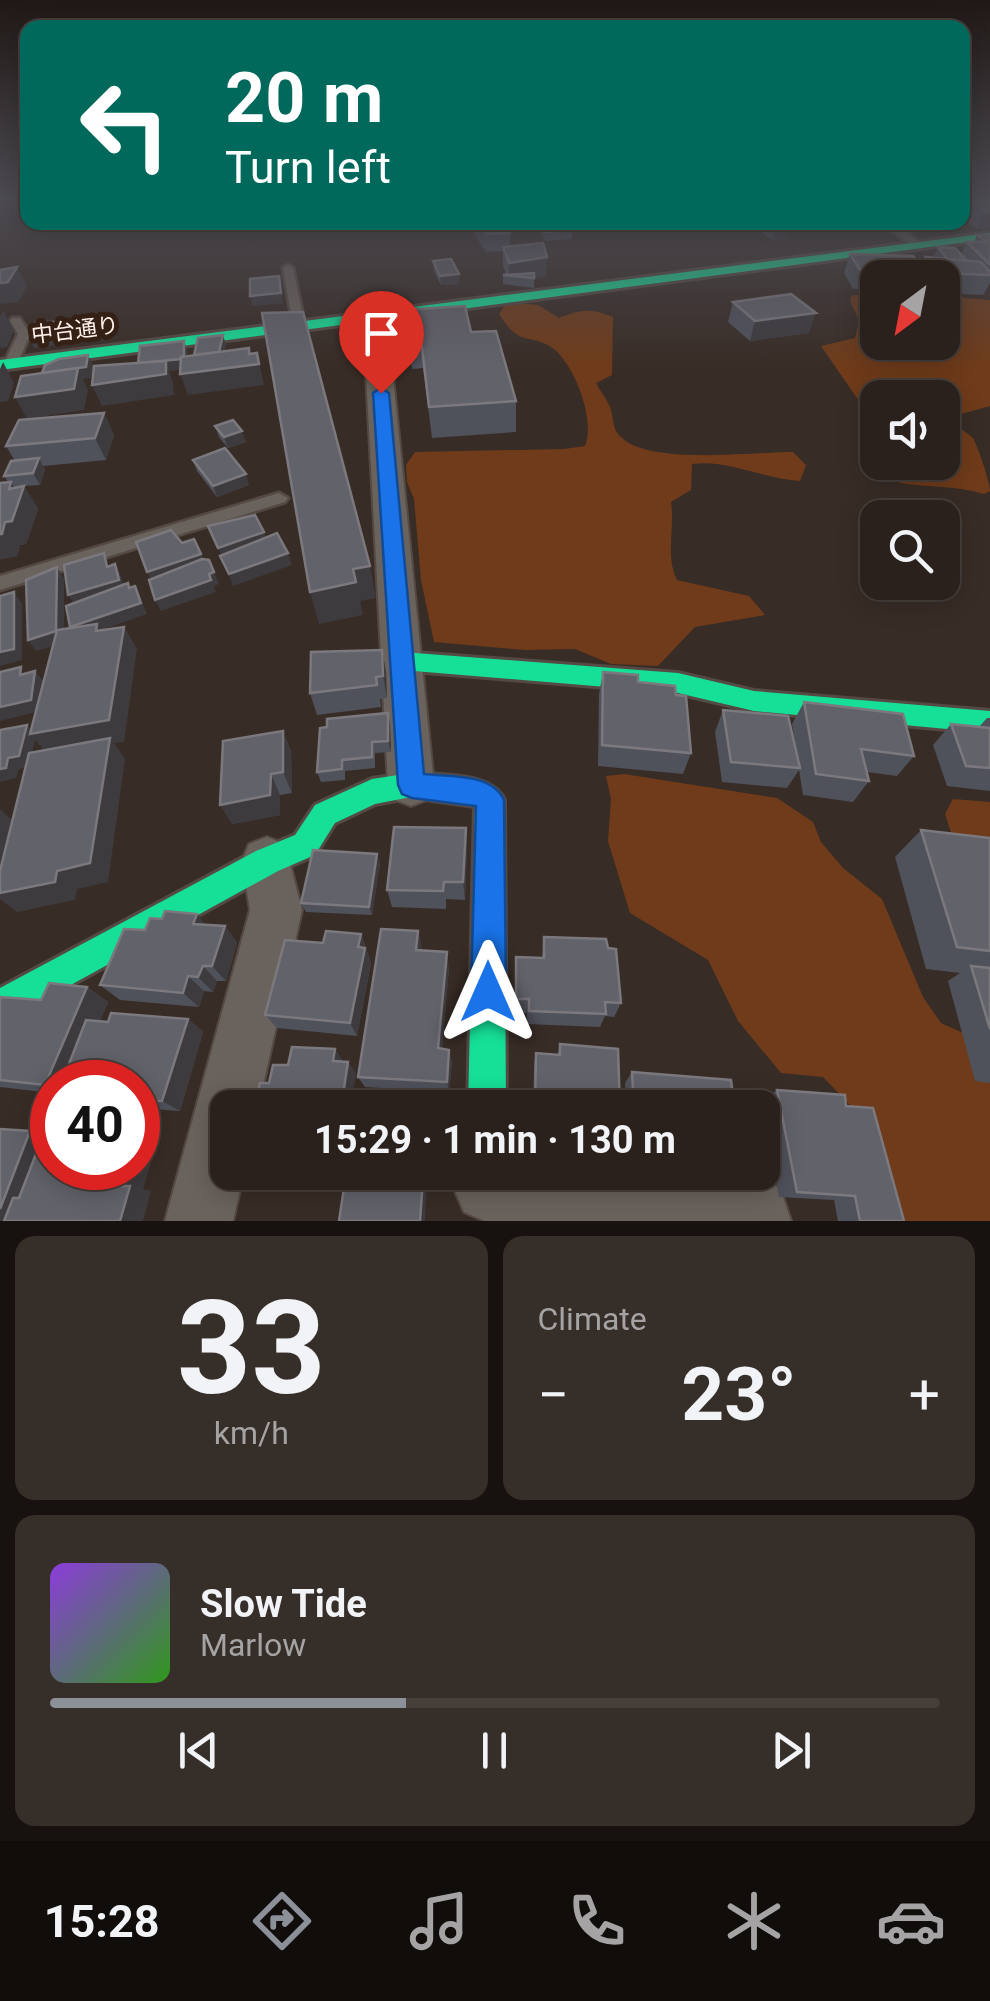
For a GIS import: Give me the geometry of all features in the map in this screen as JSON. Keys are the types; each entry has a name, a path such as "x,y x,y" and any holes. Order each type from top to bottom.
{"street":[{"name":"中台通り","path":"5,364 38,367 298,326 849,254"},
{"path":"375,316 412,785"},
{"path":"402,661 678,684 754,701 990,722"},
{"path":"0,1007 267,861 305,845 325,814 372,792 412,785 481,794 490,800 488,1090"},
{"path":"199,1221 276,910 267,861"},
{"path":"487,1194 756,1212 757,1221"}],"lane":[{"path":"288,268 298,326"},
{"path":"5,364 24,334 16,321"},
{"path":"0,583 278,498"}],"shaded area":[{"path":"852,295 860,295 860,360 960,360 960,297 990,300 990,406 960,414 960,380 860,380 860,403 821,346 855,338 859,320 850,301"},
{"path":"505,305 538,305 559,318 586,311 613,317 612,375 596,383 622,438 655,452 678,454 793,452 806,465 800,481 718,464 692,464 691,490 671,502 672,561 677,580 749,596 765,615 695,627 658,666 611,664 575,649 525,650 434,642 421,580 414,499 407,482 406,465 415,452 585,446 585,407 568,365 551,347 513,332 499,314"},
{"path":"960,428 973,438 990,491 984,494 898,480 960,480"},
{"path":"624,774 777,798 813,822 821,842 843,868 882,899 923,997 941,1023 990,1045 990,1221 893,1221 876,1132 823,1077 781,1073 738,1021 708,960 630,913 608,841 611,799 606,776"},
{"path":"953,799 990,802 990,859 955,845 945,814"}],"building":[{"path":"506,254 547,257 509,263"},
{"path":"850,254 913,256 916,260 860,260 860,270"},
{"path":"943,254 960,254 966,260 948,260"},
{"path":"451,259 459,274 440,276 433,261"},
{"path":"960,260 981,262 990,275 960,274"},
{"path":"17,267 8,282 0,283 0,270"},
{"path":"534,273 534,278 503,275"},
{"path":"279,276 281,293 250,296 250,279"},
{"path":"791,294 816,313 755,321 733,302"},
{"path":"465,306 471,332 496,331 516,401 429,407 421,339 409,339 406,310"},
{"path":"303,312 370,566 353,569 356,582 310,592 262,313"},
{"path":"36,322 61,322 55,335 29,337"},
{"path":"223,335 219,352 194,355 198,338"},
{"path":"184,341 181,359 138,363 140,346"},
{"path":"249,348 249,354 257,353 259,364 180,374 181,357"},
{"path":"88,355 86,367 42,373 45,365 59,359"},
{"path":"166,361 166,374 92,385 94,366"},
{"path":"78,368 74,389 15,397 21,376"},
{"path":"104,413 95,438 6,446 19,420"},
{"path":"233,420 242,431 224,437 215,426"},
{"path":"225,448 246,474 213,486 193,460"},
{"path":"39,458 33,473 4,476 11,461"},
{"path":"11,482 9,489 24,486 12,521 5,522 0,534 0,483"},
{"path":"255,515 264,532 218,548 208,526"},
{"path":"171,530 182,543 194,539 201,554 147,572 136,542"},
{"path":"277,533 288,553 229,574 220,556"},
{"path":"104,553 107,567 115,564 119,580 68,595 64,565"},
{"path":"202,559 209,560 214,572 209,574 211,580 155,600 149,580"},
{"path":"57,567 56,631 28,640 26,580"},
{"path":"128,583 129,588 135,586 141,603 70,627 66,606"},
{"path":"14,592 14,649 0,652 0,596"},
{"path":"97,624 96,631 124,627 109,720 30,734 57,630"},
{"path":"382,650 383,676 376,677 377,685 310,693 311,652"},
{"path":"21,667 20,675 35,671 31,700 0,707 0,672"},
{"path":"603,672 638,675 638,682 675,686 676,695 686,696 691,753 602,745"},
{"path":"804,702 903,714 914,756 861,749 869,781 816,774"},
{"path":"723,710 788,716 800,768 731,762"},
{"path":"388,713 388,741 372,742 372,757 342,760 342,769 317,772 320,728 327,727 327,719"},
{"path":"951,724 990,728 990,768 966,766"},
{"path":"27,725 19,756 8,758 6,768 0,769 0,730"},
{"path":"283,731 283,772 271,774 270,795 220,805 223,741"},
{"path":"110,738 90,863 57,871 55,882 0,893 0,871 29,753"},
{"path":"394,827 466,828 463,882 444,882 443,891 387,890"},
{"path":"921,830 990,838 990,951 957,947"},
{"path":"313,850 377,854 369,907 301,903"},
{"path":"165,911 197,914 193,924 225,926 212,966 203,966 198,977 188,976 183,993 100,985 124,929 145,930 150,918 162,919"},
{"path":"381,929 418,931 416,950 447,952 438,1048 449,1050 447,1082 358,1077"},
{"path":"326,931 361,934 358,947 365,948 350,1023 265,1015 285,940 323,943"},
{"path":"544,937 606,939 608,948 616,949 621,1003 605,1002 606,1014 529,1011 529,999 516,999 516,957 544,958"},
{"path":"971,966 990,968 990,1029"},
{"path":"49,983 87,987 56,1060 30,1060 30,1083 0,1080 1,997 41,1000"},
{"path":"111,1013 188,1019 162,1101 160,1060 71,1060 86,1020 108,1022"},
{"path":"560,1044 618,1049 619,1090 535,1090 536,1053 560,1055"},
{"path":"292,1047 335,1049 333,1061 348,1062 344,1090 258,1090 260,1083 269,1083 273,1065 288,1065"},
{"path":"632,1072 731,1080 732,1090 633,1090"},
{"path":"780,1090 845,1095 846,1106 873,1108 904,1221 860,1221 855,1196 797,1192"},
{"path":"0,1129 30,1131 0,1209"},
{"path":"30,1169 30,1190 129,1190 120,1221 4,1221 13,1198 19,1198"},
{"path":"344,1190 422,1190 420,1221 339,1221"}],"traffic: fast":[{"path":"0,365 852,254"},
{"path":"402,661 678,683 754,701 990,722"},
{"path":"0,1007 267,861 305,845 325,814 372,792 411,785 481,794 490,800 487,1090"}],"route":[{"path":"381,393 412,785 481,794 490,800 488,992"}]}
